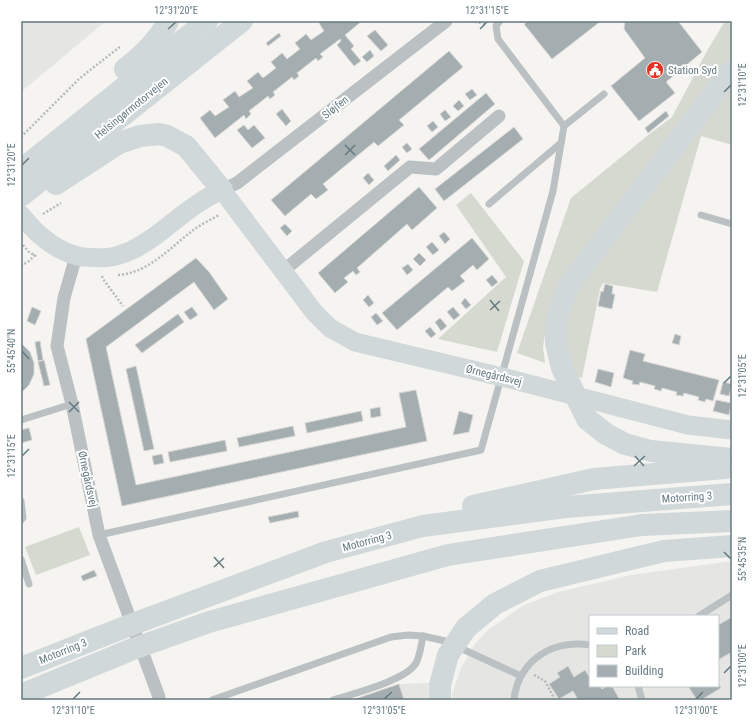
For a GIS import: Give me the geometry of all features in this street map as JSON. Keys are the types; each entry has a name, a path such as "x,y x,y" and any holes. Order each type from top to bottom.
{"highway":[{"path":"21,166 65,117 143,54 165,27 168,21"},
{"name":"Helsingørmotorvejen","path":"21,170 207,21"},
{"name":"Helsingørmotorvejen","path":"21,196 242,21"},
{"path":"732,70 569,284 556,320 556,343 562,368 587,419 606,434 625,444 651,451 732,458"},
{"path":"21,207 119,143 149,134 167,136 186,146 222,190"},
{"path":"423,526 451,511 594,479 732,468"},
{"name":"Motorring 3","path":"21,668 125,627 326,552 423,526 566,507 732,494"},
{"path":"21,695 134,649 209,622 448,555 642,525 732,521"},
{"path":"440,700 440,685 448,655 466,628 495,604 540,581 664,551 732,546"}],"street":[{"name":"Sløjfen","path":"222,190 237,183 446,21"},
{"path":"283,271 410,167 436,169 499,116"},
{"path":"21,215 34,236 76,256 101,258 117,256 129,252 149,240 208,196 222,190"},
{"name":"Ørnegårdsvej","path":"222,190 314,312 330,328 355,342 502,377 688,425 732,430"},
{"name":"Ørnegårdsvej","path":"76,256 64,298 57,346 72,404 99,535 159,699"}],"lane":[{"path":"500,21 496,26 498,39 564,126"},
{"path":"99,535 481,450 553,190 564,126 604,94"},
{"path":"488,204 561,143"},
{"path":"701,215 732,224"},
{"path":"21,420 72,404"},
{"path":"21,501 23,518 21,520"},
{"path":"21,559 29,584"},
{"path":"701,615 732,596"},
{"path":"212,700 391,637 408,635 423,636 445,641 470,653 523,673"},
{"path":"333,700 400,677 411,670 416,663 423,636"},
{"path":"514,700 514,695 523,673 531,663 544,652 560,645 577,643 589,645"},
{"path":"638,687 642,700"}],"path":[{"path":"21,137 80,78 124,43"},
{"path":"29,252 34,236 66,200"},
{"path":"21,266 29,261 34,236"},
{"path":"102,276 123,306"},
{"path":"523,673 545,681 555,700"}],"shaded area":[{"path":"21,21 106,21 21,92"},
{"path":"732,561 732,700 452,700 452,694 461,668 474,645 488,630 524,605 558,592 631,575"},
{"path":"429,683 428,700 404,700 399,684"}],"green space":[{"path":"725,21 732,21 732,59 598,231 547,321 543,347 545,363 517,353 571,198 672,117 707,51"},
{"path":"732,87 732,145 701,136 657,292 603,283 600,289 582,378 568,374 561,344 568,310 586,274"},
{"path":"471,193 524,261 497,352 438,339 506,277 456,205"},
{"path":"79,527 90,555 36,575 25,547"}],"building":[{"path":"322,21 362,21 345,35 354,46 351,49 361,61 354,66 337,45 341,41 340,39 320,54 323,57 318,61 316,58 297,73 299,76 294,80 292,77 273,92 275,95 270,99 268,96 249,111 251,114 246,119 244,115 215,138 200,118 210,110 215,116 229,107 223,100 235,91 239,97 253,88 247,81 258,72 263,78 276,68 271,62 282,53 287,59 300,49 295,43 306,34 311,40 324,31 319,23"},
{"path":"528,21 601,21 552,59 524,24"},
{"name":"Station Syd","path":"625,21 678,21 702,52 666,82 675,93 639,121 611,86 645,58 624,29"},
{"path":"375,30 388,45 381,51 367,36"},
{"path":"279,33 281,36 268,46 266,43"},
{"path":"370,50 374,56 367,62 362,57"},
{"path":"449,51 463,67 399,120 404,125 378,146 374,142 323,184 328,190 316,199 311,194 285,216 271,200"},
{"path":"472,89 477,95 470,100 465,94"},
{"path":"486,93 495,104 429,160 419,149"},
{"path":"459,100 464,106 458,111 453,106"},
{"path":"282,109 291,121 286,126 276,114"},
{"path":"445,110 451,117 445,121 440,114"},
{"path":"666,111 669,116 648,133 645,128"},
{"path":"433,121 438,127 432,132 427,126"},
{"path":"244,125 248,130 254,125 265,138 252,148 237,130"},
{"path":"514,127 523,139 444,201 435,189"},
{"path":"407,143 412,149 407,153 402,147"},
{"path":"396,155 400,160 388,171 384,166"},
{"path":"368,173 374,180 369,185 363,178"},
{"path":"419,187 437,208 412,230 407,224 357,268 360,272 356,275 353,271 344,278 348,282 335,293 318,273"},
{"path":"285,224 292,231 287,236 280,228"},
{"path":"444,232 450,239 445,244 439,236"},
{"path":"472,238 489,259 477,270 473,265 460,276 465,281 452,291 448,287 397,330 382,313"},
{"path":"432,242 439,250 433,255 426,247"},
{"path":"419,253 426,260 420,266 413,259"},
{"path":"196,258 209,272 228,299 214,310 194,282 106,347 136,485 406,427 399,393 416,390 427,441 122,506 86,339"},
{"path":"408,264 413,270 407,275 402,268"},
{"path":"492,275 498,282 492,287 486,280"},
{"path":"605,284 613,286 612,294 615,294 612,309 598,306 601,291 603,292"},
{"path":"368,295 374,303 369,307 363,300"},
{"path":"465,298 471,305 466,309 461,303"},
{"path":"32,307 41,311 35,325 27,321"},
{"path":"192,307 198,315 190,320 184,312"},
{"path":"453,307 460,315 454,320 447,312"},
{"path":"376,313 383,321 377,325 371,317"},
{"path":"178,314 184,322 142,353 135,345"},
{"path":"440,318 447,326 441,331 435,322"},
{"path":"430,327 436,334 431,338 425,331"},
{"path":"675,334 681,336 679,345 672,343"},
{"path":"40,341 43,360 38,361 35,342"},
{"path":"21,343 30,352 34,363 34,374 29,385 21,393"},
{"path":"630,350 645,354 643,361 719,380 713,401 706,399 705,402 698,400 699,397 684,393 683,396 676,395 677,392 662,388 661,391 654,389 655,386 640,382 639,385 632,384 633,381 623,378"},
{"path":"44,360 50,385 44,386 38,362"},
{"path":"136,366 154,449 144,451 126,369"},
{"path":"598,369 614,373 611,387 595,382"},
{"path":"723,382 732,384 729,396 720,394"},
{"path":"716,400 731,403 729,415 713,411"},
{"path":"380,407 381,416 371,418 370,409"},
{"path":"361,411 363,421 307,433 305,423"},
{"path":"459,411 473,415 469,432 453,435"},
{"path":"293,426 295,436 239,447 237,438"},
{"path":"29,428 32,440 21,443 21,430"},
{"path":"225,440 227,451 170,462 168,452"},
{"path":"162,454 164,463 154,465 152,456"},
{"path":"298,511 299,517 270,523 268,517"},
{"path":"94,570 97,576 83,581 81,576"},
{"path":"732,617 732,652 719,659 719,624"},
{"path":"568,666 574,677 585,670 589,676 589,687 601,687 602,689 605,687 613,687 620,700 578,700 573,691 559,699 549,684 560,677 557,673"},
{"path":"399,684 404,700 352,700"},
{"path":"719,684 721,688 701,700 697,700 689,687 719,687"}],"place":[{"name":"Station Syd","path":"655,70"}]}
